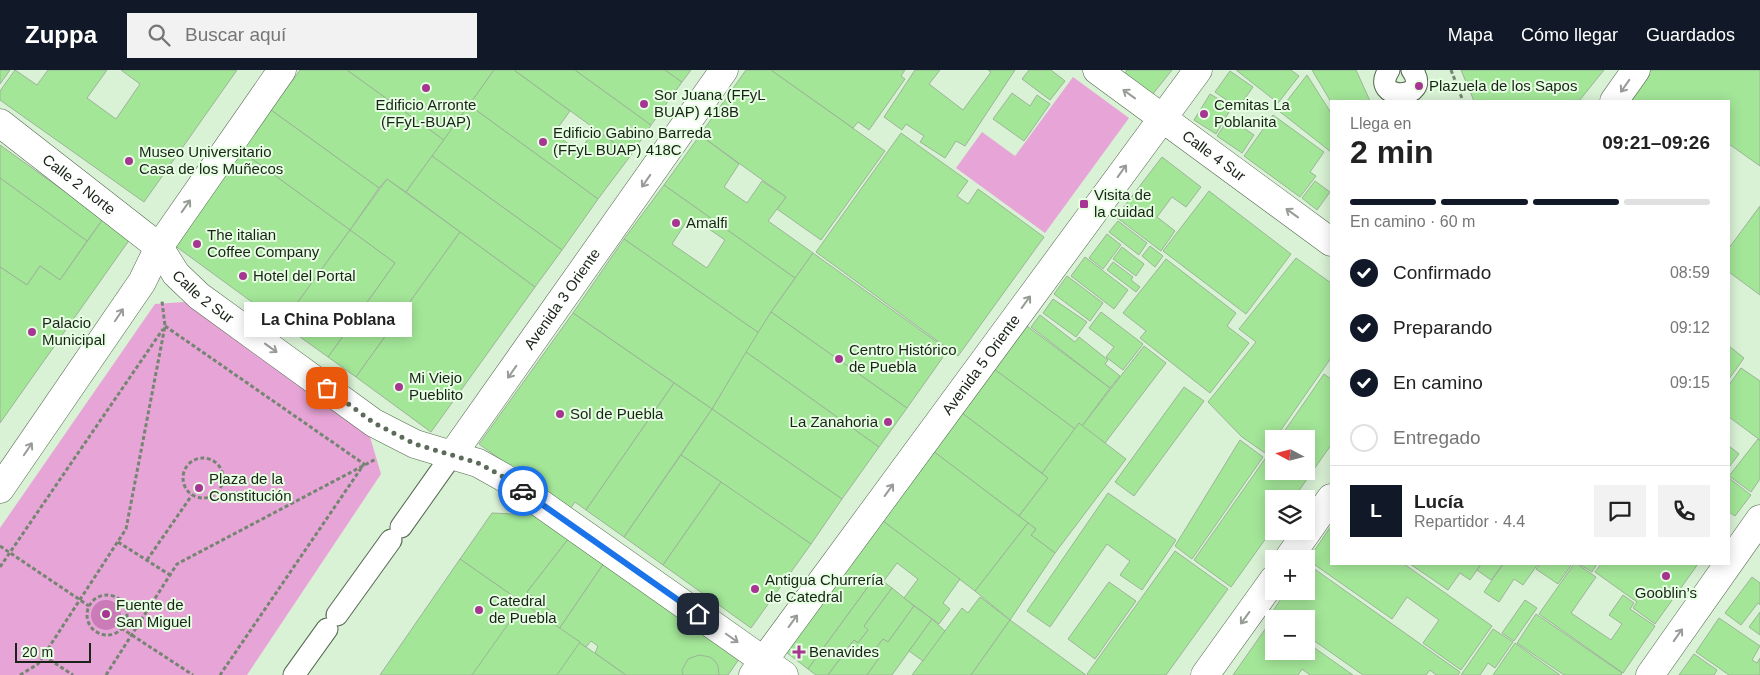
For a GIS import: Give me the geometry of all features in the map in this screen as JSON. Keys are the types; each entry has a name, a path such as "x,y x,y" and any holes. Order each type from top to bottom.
{"street":[{"path":"0,489 142,282 159,247 282,70"},
{"name":"Avenida 3 Oriente","path":"294,675 724,70"},
{"name":"Calle 4 Sur","path":"1097,70 1330,241"},
{"name":"Avenida 5 Oriente","path":"767,670 1162,117 1198,70"},
{"path":"1389,70 1385,81 1389,90 1398,95 1409,97 1416,81 1412,70"},
{"path":"1615,100 1636,70"},
{"name":"Calle 2 Norte","path":"0,123 159,247"},
{"name":"Calle 2 Sur","path":"159,247 176,274 199,296 374,423 415,444 478,463 502,476 767,670"},
{"path":"1294,550 1330,499"},
{"path":"1650,675 1744,547 1760,519"},
{"path":"1204,675 1265,590"}],"path":[{"path":"1451,70 1463,100"},
{"path":"20,675 38,664 44,656 126,529 165,326 161,294"},
{"path":"165,326 364,464"},
{"path":"0,566 165,326"},
{"path":"198,459 211,460 217,464 223,475 220,488 211,497 204,498 192,495 184,485 183,478 187,466 198,459"},
{"path":"106,675 177,564 376,459"},
{"path":"220,675 364,464"},
{"path":"146,560 192,495"},
{"path":"118,542 170,575"},
{"path":"0,546 89,606"},
{"path":"107,595 119,599 126,610 125,623 122,628 110,635 98,633 89,624 87,617 89,606 94,599 100,596 107,595"},
{"path":"122,628 193,675"},
{"path":"44,656 72,675"}],"shaded area":[{"path":"1073,77 1129,118 1045,233 956,168 982,132 1015,156"},
{"name":"Plaza de la Constitución","path":"184,302 370,437 381,474 247,675 0,675 0,528 155,304"},
{"name":"Fuente de San Miguel","path":"106,600 112,601 120,609 120,621 112,629 106,630 100,629 92,621 91,615 92,609 100,601"}],"building":[{"path":"0,70 10,70 0,84"},
{"name":"Museo Universitario Casa de los Muñecos","path":"15,70 37,85 48,70 107,70 87,98 116,119 140,84 121,70 237,70 144,202 0,100 0,91"},
{"path":"300,70 347,70 444,140 406,192 387,179 379,188 271,110"},
{"name":"Edificio Arronte (FFyL-BUAP)","path":"347,70 494,70 444,140"},
{"name":"Edificio Gabino Barreda (FFyL BUAP) 418C","path":"494,70 514,70 570,111 554,133 579,152 595,129 631,155 598,199 469,105"},
{"path":"514,70 575,70 651,125 631,155"},
{"name":"Sor Juana (FFyL BUAP) 418B","path":"575,70 665,70 682,82 651,125"},
{"path":"665,70 691,70 682,82"},
{"path":"746,70 771,70 885,151 821,240 777,209 786,197 700,135"},
{"path":"771,70 905,70 901,76 905,79 869,130 858,122 853,128"},
{"path":"915,70 940,70 929,84 963,110 991,72 988,70 1015,70 965,146 956,141 945,158 920,142 924,136 906,124 902,130 884,117"},
{"path":"1029,70 1051,70 1065,81 1050,100 1022,79"},
{"path":"1127,70 1172,70 1152,95 1125,73"},
{"path":"1236,70 1291,70 1299,76 1278,103"},
{"path":"1312,70 1356,70 1370,100 1330,100"},
{"path":"1461,70 1604,70 1580,100 1474,100"},
{"path":"1649,70 1760,70 1760,166 1730,145 1730,100 1628,100"},
{"path":"1230,71 1253,87 1238,108 1215,92"},
{"path":"1307,75 1330,111 1330,151 1279,111"},
{"path":"1012,93 1030,106 1037,95 1050,104 1024,141 993,119"},
{"path":"1210,94 1232,107 1216,134 1194,120"},
{"path":"469,105 598,199 562,250 432,156"},
{"path":"271,110 379,188 350,230 241,151"},
{"path":"1273,115 1324,152 1310,172 1316,176 1300,197 1244,156"},
{"path":"1229,118 1254,135 1242,153 1217,136"},
{"path":"901,133 968,181 957,196 968,204 978,189 1044,237 958,356 816,252"},
{"path":"700,135 739,164 724,187 747,203 762,181 786,197 768,221 813,253 795,278 664,185"},
{"path":"0,145 103,219 87,241 0,178"},
{"path":"241,151 350,230 282,324 174,245"},
{"path":"432,156 562,250 535,287 406,192"},
{"path":"1162,157 1201,187 1186,207 1172,197 1157,217 1175,231 1161,251 1116,217"},
{"path":"0,178 87,241 60,280 40,266 27,285 0,267"},
{"path":"387,179 460,232 356,377 328,357 395,263 350,230"},
{"path":"1315,181 1330,192 1317,210 1302,198"},
{"path":"664,185 795,278 759,333 624,239","holes":["690,216 725,240 707,268 672,244"]},
{"path":"1209,191 1291,254 1246,314 1163,251"},
{"path":"1760,206 1760,295 1730,273 1730,247"},
{"name":"Palacio Municipal","path":"103,219 130,239 0,423 0,267 27,285 40,266 60,280"},
{"path":"1118,221 1147,243 1139,255 1109,232"},
{"path":"350,230 395,263 328,357 282,324"},
{"path":"460,232 535,287 431,432 356,377"},
{"path":"1107,234 1121,245 1103,269 1089,258"},
{"path":"624,239 759,333 712,409 573,313"},
{"path":"1150,246 1163,256 1155,267 1142,256"},
{"path":"1122,247 1144,264 1136,276 1113,259"},
{"path":"813,253 948,350 907,408 771,312"},
{"path":"1085,257 1128,290 1114,309 1071,276"},
{"path":"1296,258 1330,282 1330,359 1281,430 1265,430 1265,453 1242,437 1208,402 1256,342 1239,329"},
{"path":"1166,259 1236,313 1227,326 1249,343 1210,393 1140,338 1146,331 1123,313"},
{"path":"1113,262 1133,277 1131,280 1140,287 1136,292 1107,270"},
{"path":"1067,276 1103,303 1090,321 1054,294"},
{"path":"1053,299 1087,322 1076,337 1043,313"},
{"path":"771,312 907,408 879,447 746,352"},
{"path":"1101,312 1143,344 1123,370 1106,357 1114,347 1089,328"},
{"path":"573,313 674,383 586,510 575,502 570,509 479,444"},
{"path":"1040,315 1075,342 1079,337 1108,360 1105,364 1120,376 1110,388 1031,327"},
{"path":"1027,326 1110,388 1082,426 1079,423 1075,429 994,369"},
{"path":"1144,346 1166,363 1105,443 1082,426"},
{"path":"1730,347 1744,358 1730,378"},
{"path":"746,352 879,447 842,499 712,409"},
{"path":"1741,368 1760,381 1760,440 1730,418 1730,384"},
{"path":"994,369 1075,429 1042,473 962,413"},
{"path":"1324,374 1330,378 1330,446 1315,468 1315,430 1285,430"},
{"path":"674,383 712,409 624,537 586,510"},
{"path":"1184,387 1204,401 1134,496 1115,482"},
{"path":"712,409 842,499 811,544 681,455"},
{"path":"962,413 1048,478 1019,516 933,451"},
{"path":"1079,423 1126,459 1055,553 1031,535 1036,529 1019,516 1048,478 1042,473"},
{"path":"1758,439 1760,441 1760,479 1751,492 1730,477"},
{"path":"1240,440 1263,457 1192,559 1175,546"},
{"path":"1730,447 1739,454 1730,466"},
{"path":"933,451 1028,523 975,591 883,521"},
{"path":"681,455 721,482 663,565 624,537"},
{"path":"1265,459 1265,480 1306,480 1299,490 1265,490 1265,540 1231,587 1194,560"},
{"path":"1730,479 1751,495 1735,516 1730,513"},
{"path":"721,482 811,544 751,628 663,565"},
{"path":"1108,493 1176,540 1142,590 1120,575 1130,561 1107,544 1050,627 1027,611"},
{"path":"492,513 535,515 569,538 527,592 549,610 543,617 460,559"},
{"path":"883,521 960,579 943,603 950,609 939,624 904,598 918,579 897,563 883,582 876,576 808,669 786,652"},
{"path":"1028,523 1036,529 1031,535 1055,553 1010,620 975,591"},
{"path":"1330,527 1330,565 1405,565 1492,626 1461,670 1423,643 1439,620 1407,597 1392,619 1315,565 1315,550"},
{"path":"569,538 604,563 559,629 553,624 557,616 527,592"},
{"path":"1175,551 1228,589 1166,675 1088,675 1087,674"},
{"name":"Catedral de Puebla","path":"460,559 626,675 380,675"},
{"path":"604,563 739,659 728,675 626,675 595,653 598,646 591,641 586,647 559,629"},
{"path":"1411,565 1480,565 1470,580 1460,573 1448,590"},
{"path":"1480,565 1502,565 1491,580 1477,570"},
{"path":"1502,565 1537,565 1523,585 1514,579 1499,602 1484,592"},
{"path":"1539,565 1571,565 1558,584 1536,569"},
{"path":"1573,565 1578,565 1596,577 1571,613 1611,640 1622,624 1609,615 1623,595 1634,603 1630,609 1655,626 1623,673 1539,614"},
{"path":"1581,565 1596,565 1592,572"},
{"path":"1600,565 1697,565 1655,624 1633,608 1637,602 1595,572"},
{"path":"1315,569 1460,672 1458,675 1436,675 1430,670 1426,675 1363,675 1315,641 1315,610 1274,610 1280,600 1315,600"},
{"path":"876,576 892,588 864,626 868,630 858,643 854,640 828,675 816,675 808,669"},
{"path":"1752,577 1760,583 1760,605 1758,603 1741,625 1725,613"},
{"path":"1109,582 1136,601 1095,659 1068,639"},
{"path":"892,588 914,606 888,642 883,639 872,653 879,658 867,675 828,675 854,640 858,643 868,630 864,626"},
{"path":"980,597 1010,620 971,675 912,675 962,608 968,613"},
{"path":"1525,600 1537,608 1514,641 1502,633"},
{"path":"523,603 580,642 557,675 472,675"},
{"path":"914,606 932,619 892,675 867,675 879,658 872,653 883,639 888,642"},
{"path":"1760,612 1760,635 1749,627"},
{"path":"1536,614 1622,673 1621,675 1564,675 1517,643"},
{"path":"1719,618 1760,646 1752,660 1757,663 1760,658 1760,675 1729,675 1696,652"},
{"path":"932,619 945,631 923,661 909,651"},
{"path":"1010,620 1086,675 971,675"},
{"path":"1265,629 1265,660 1315,660 1315,648 1353,675 1310,675 1302,669 1298,675 1233,675"},
{"path":"1493,629 1513,642 1495,668 1488,663 1480,675 1461,675"},
{"path":"1515,643 1560,675 1493,675"},
{"path":"1694,654 1717,670 1714,675 1679,675"},
{"path":"699,655 710,657 715,661 718,666 719,675 683,675 682,670 688,659"}],"way so far":[{"path":"327,388 374,423 415,444 478,463 502,476 523,491"}],"place":[{"name":"Plazuela de los Sapos","path":"1419,86"},
{"name":"Edificio Arronte (FFyL-BUAP)","path":"426,88"},
{"name":"Sor Juana (FFyL BUAP) 418B","path":"644,104"},
{"name":"Cemitas La Poblanita","path":"1204,114"},
{"name":"Edificio Gabino Barreda (FFyL BUAP) 418C","path":"543,142"},
{"name":"Museo Universitario Casa de los Muñecos","path":"129,161"},
{"name":"Visita de la cuidad","path":"1084,204"},
{"name":"Amalfi","path":"676,223"},
{"name":"The italian Coffee Company","path":"197,244"},
{"name":"Hotel del Portal","path":"243,276"},
{"name":"Palacio Municipal","path":"32,332"},
{"name":"Centro Histórico de Puebla","path":"839,359"},
{"name":"Mi Viejo Pueblito","path":"399,387"},
{"name":"La China Poblana","path":"327,388"},
{"name":"Sol de Puebla","path":"560,414"},
{"name":"La Zanahoria","path":"888,422"},
{"name":"Plaza de la Constitución","path":"199,488"},
{"name":"Gooblin’s","path":"1666,576"},
{"name":"Antigua Churrería de Catedral","path":"755,589"},
{"name":"Catedral de Puebla","path":"479,610"},
{"name":"Fuente de San Miguel","path":"106,614"},
{"name":"Benavides","path":"799,652"}],"route":[{"path":"523,491 698,614"}]}
